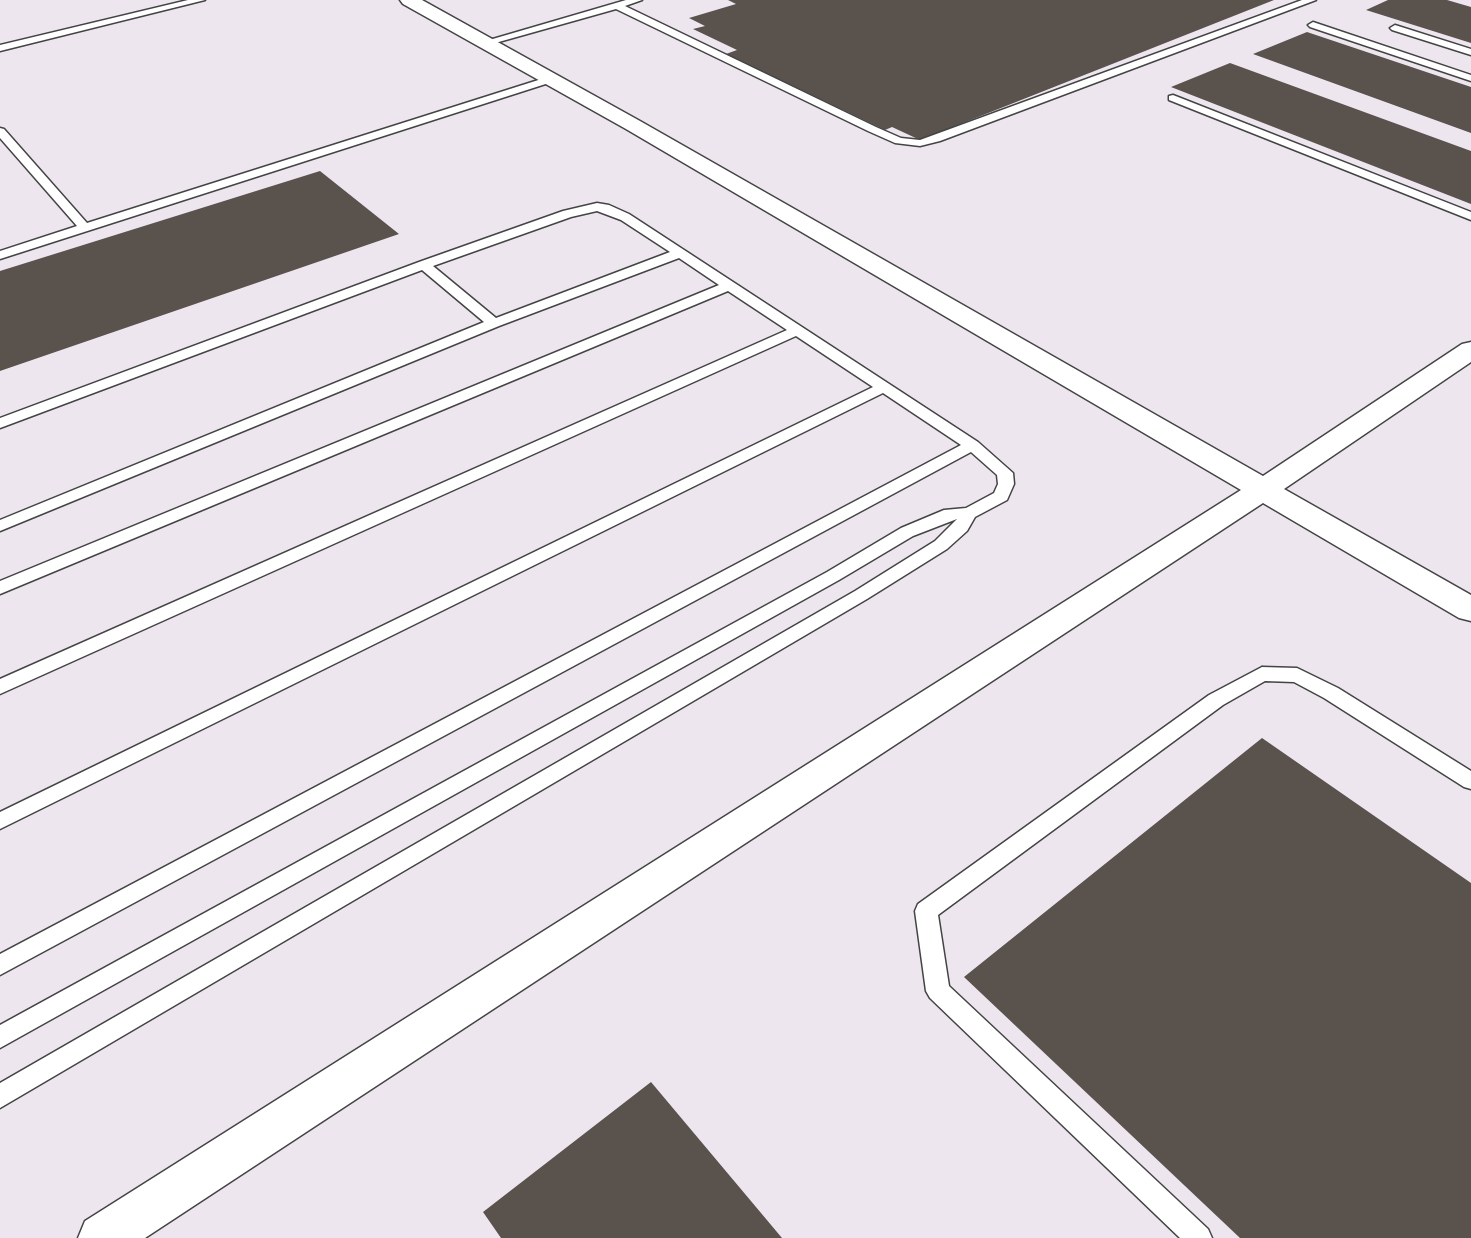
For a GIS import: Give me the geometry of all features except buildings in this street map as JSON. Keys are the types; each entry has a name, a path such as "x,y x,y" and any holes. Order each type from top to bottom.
{"street":[{"path":"409,0 551,79 1471,610"},
{"path":"102,1238 1264,489 1471,350"}],"lane":[{"path":"0,48 200,0"},
{"path":"484,43 637,0"},
{"path":"617,6 872,129 899,141 920,143 936,140 1311,0"},
{"path":"1313,25 1471,78"},
{"path":"1395,28 1471,52"},
{"path":"0,255 551,79"},
{"path":"1173,98 1471,216"},
{"path":"0,131 86,229"},
{"path":"0,423 424,265 567,214 597,207 605,208 625,218 972,445 1005,473 1006,484 1001,496 969,513 950,514 907,532 802,593 0,1038"},
{"path":"0,526 494,323 680,253"},
{"path":"424,265 494,323"},
{"path":"0,588 728,286"},
{"path":"0,687 798,330"},
{"path":"0,821 884,387"},
{"path":"0,965 972,445"},
{"path":"0,1096 861,595 941,545 961,527 969,513"},
{"path":"1199,1238 938,991 926,911 1216,700 1262,674 1297,675 1331,693 1471,781"}],"shaded area":[{"path":"0,0 1471,0 1471,1238 0,1238"}]}
